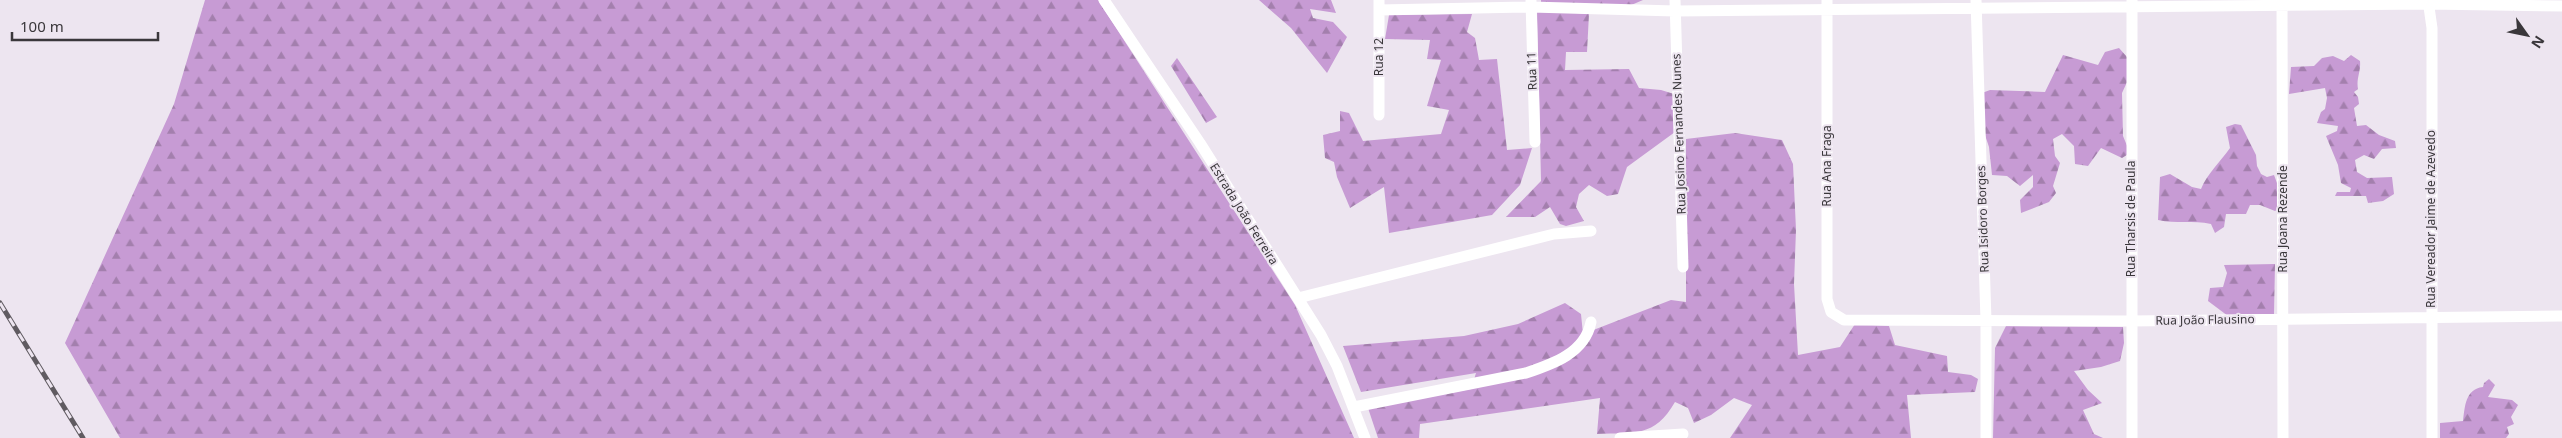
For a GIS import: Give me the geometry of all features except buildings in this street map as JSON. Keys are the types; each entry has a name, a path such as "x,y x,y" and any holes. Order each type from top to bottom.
{"street":[{"name":"Estrada João Ferreira","path":"1104,0 1200,143 1325,342 1354,407 1365,438"},
{"path":"1379,5 1531,4 1675,6 2428,2 2562,6"},
{"name":"Rua Vereador Jaime de Azevedo","path":"2428,2 2432,28 2430,318 2432,438"},
{"name":"Rua Tharsis de Paula","path":"2132,3 2130,321 2132,438"},
{"name":"Rua Joana Rezende","path":"2282,3 2283,438"},
{"name":"Rua 11","path":"1531,4 1535,142"},
{"name":"Rua Ana Fraga","path":"1827,4 1827,299 1831,312 1848,322"},
{"name":"Rua Isidoro Borges","path":"1976,4 1986,321 1986,438"},
{"name":"Rua 12","path":"1379,5 1379,115"},
{"name":"Rua Josino Fernandes Nunes","path":"1675,6 1683,268"},
{"path":"1298,298 1554,234 1591,231"},
{"name":"Rua João Flausino","path":"1848,322 2562,316"},
{"path":"1354,407 1526,374 1546,367 1577,349 1585,340 1591,322"},
{"path":"1620,438 1683,434"}],"green space":[{"path":"205,0 1098,0 1295,305 1354,438 120,438 65,343 174,104"},
{"path":"1259,0 1331,0 1336,13 1310,9 1313,18 1333,22 1347,37 1327,73 1291,28"},
{"path":"1541,0 1643,0 1629,6 1541,3"},
{"path":"1537,10 1589,14 1587,52 1566,52 1565,70 1629,69 1639,88 1661,90 1674,94 1675,132 1627,167 1618,194 1607,196 1589,185 1579,194 1576,207 1584,221 1566,226 1560,224 1550,207 1535,217 1506,217 1541,181"},
{"path":"1472,14 1467,32 1475,38 1479,60 1497,59 1507,150 1532,148 1520,185 1492,215 1389,233 1384,187 1350,208 1337,177 1334,162 1325,158 1323,135 1340,131 1340,111 1349,113 1363,141 1441,134 1449,110 1427,106 1441,60 1427,59 1430,40 1385,39 1389,15"},
{"path":"2119,48 2127,57 2128,80 2122,93 2123,136 2130,153 2122,158 2101,148 2088,166 2075,164 2074,146 2062,134 2053,139 2055,156 2060,163 2053,186 2056,193 2049,202 2021,213 2020,200 2033,187 2033,175 2020,186 2007,176 1992,175 1989,147 1984,132 1982,93 1990,90 2045,92 2063,55 2098,65 2105,52"},
{"path":"2351,55 2360,61 2358,89 2354,92 2358,97 2359,104 2354,108 2357,126 2366,125 2379,135 2395,141 2396,148 2382,149 2374,159 2364,155 2355,160 2357,172 2367,178 2392,177 2394,194 2383,201 2368,203 2366,196 2335,196 2337,192 2350,192 2351,188 2341,183 2338,165 2326,136 2337,131 2338,126 2317,123 2321,112 2325,109 2327,98 2325,88 2289,94 2291,67 2314,66 2322,58 2333,56 2344,61"},
{"path":"1177,58 1217,117 1206,123 1171,66"},
{"path":"2235,124 2241,125 2256,155 2257,166 2261,174 2267,177 2274,175 2280,191 2281,207 2275,211 2260,205 2250,205 2246,214 2226,214 2224,227 2215,233 2211,224 2158,220 2160,177 2170,174 2192,187 2201,189 2210,173 2230,148 2226,127"},
{"path":"1735,133 1782,140 1793,164 1796,230 1794,284 1798,355 1840,347 1855,324 1889,326 1895,345 1947,356 1948,372 1971,375 1978,379 1975,392 1907,395 1911,438 1730,438 1752,405 1734,398 1711,415 1694,423 1688,408 1675,402 1659,422 1642,431 1597,434 1600,398 1420,424 1419,438 1378,438 1368,408 1471,389 1476,373 1361,392 1343,346 1464,336 1518,324 1565,303 1581,314 1583,334 1671,300 1686,302 1686,139"},
{"path":"2275,264 2274,314 2228,316 2208,301 2210,288 2223,287 2227,273 2224,265"},
{"path":"2006,326 2123,327 2124,343 2120,361 2101,367 2074,371 2088,390 2102,403 2083,410 2094,434 2103,438 1993,438 1995,348"},
{"path":"2489,379 2495,385 2488,397 2512,400 2518,405 2511,417 2514,424 2507,427 2509,434 2506,438 2440,438 2440,423 2463,421 2465,405 2469,395 2477,388 2483,387 2484,383"}],"railway":[{"path":"0,303 83,438"}]}
